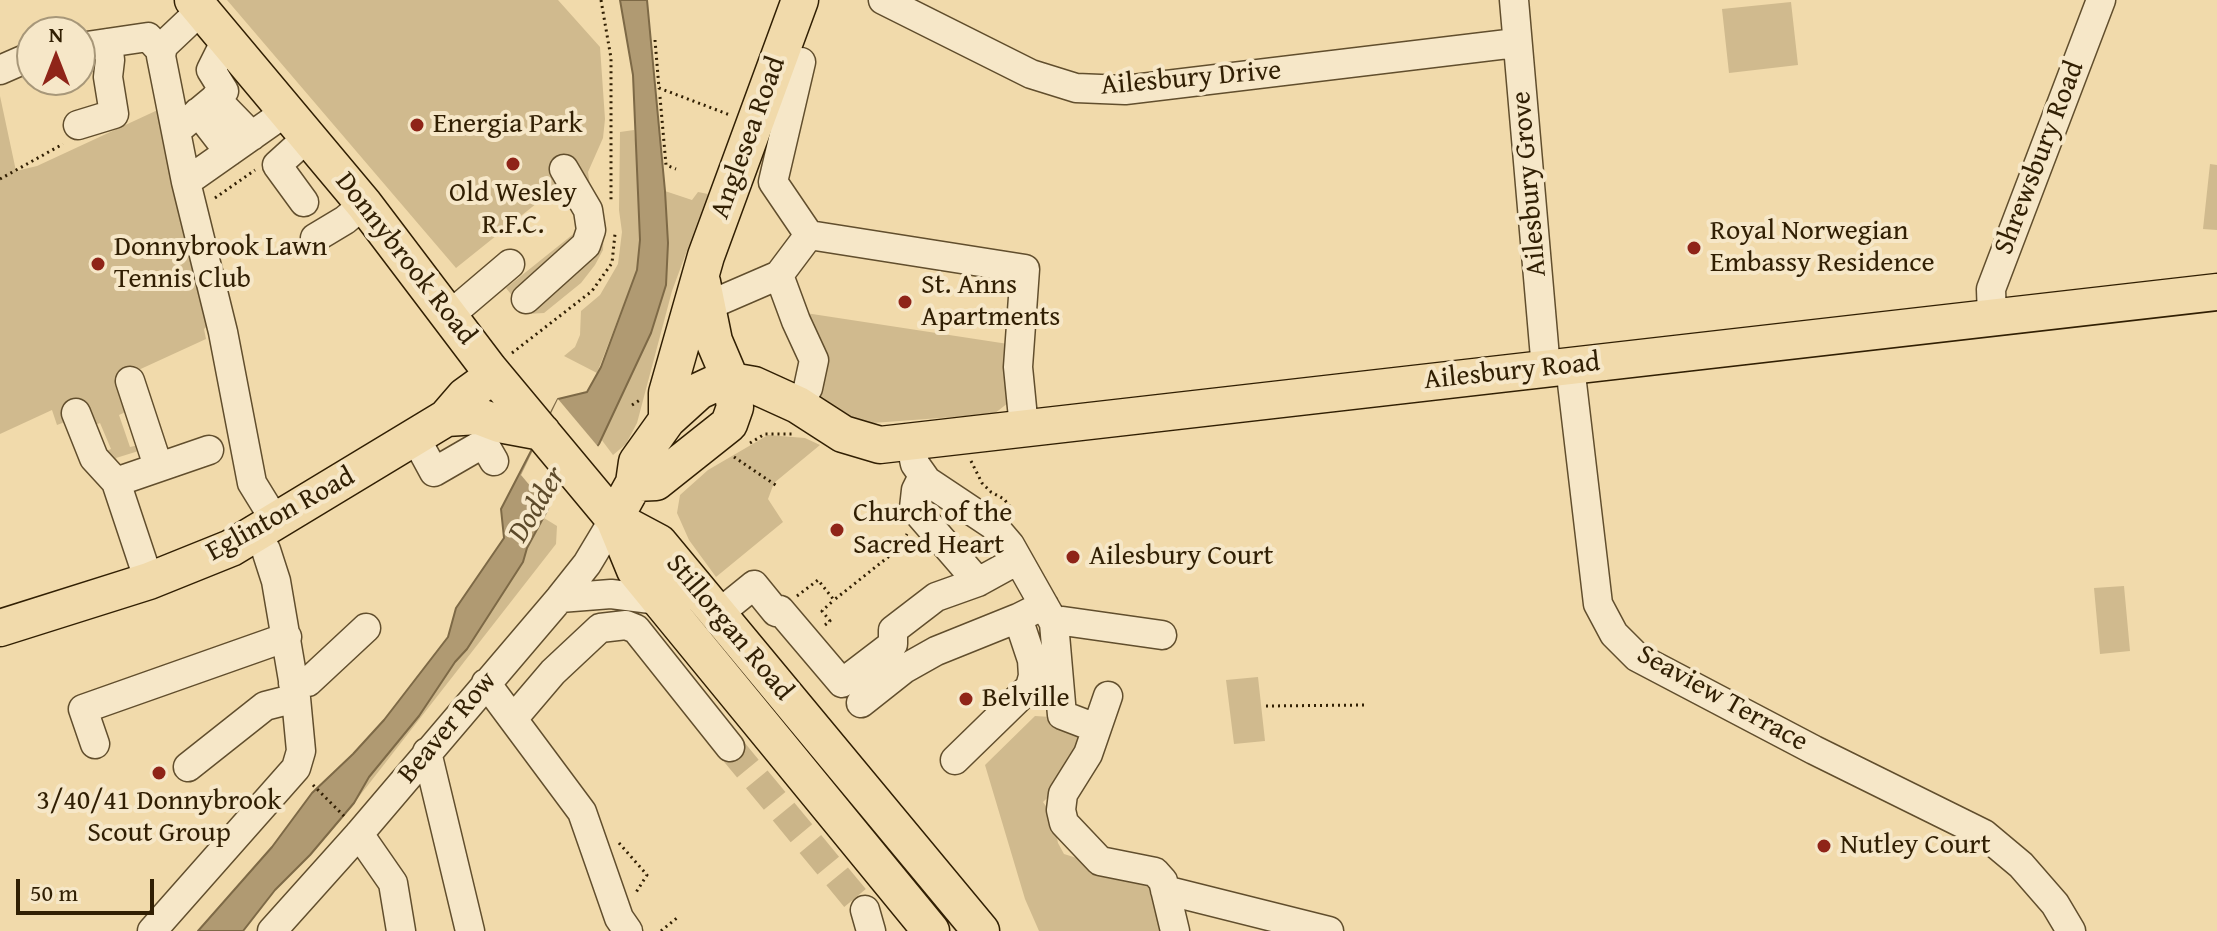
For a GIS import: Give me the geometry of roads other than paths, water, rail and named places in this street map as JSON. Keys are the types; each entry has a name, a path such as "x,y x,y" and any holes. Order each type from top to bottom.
{"main road":[{"name":"Anglesea Road","path":"655,409 667,393 703,292 706,256 800,0"},
{"name":"Donnybrook Road","path":"197,5 364,204 494,375 614,519"},
{"path":"634,483 656,482 730,440 735,407 731,381 714,341 703,292"},
{"name":"Ailesbury Road","path":"731,381 754,385 859,440 880,445 2217,292"},
{"name":"Eglinton Road","path":"0,628 149,581 231,548 446,418 465,396 494,375"},
{"path":"614,519 634,483 637,462 655,409 714,384 731,381"},
{"name":"Ailesbury Road","path":"730,440 753,417 805,411"},
{"path":"446,418 478,416 499,424 542,432"},
{"name":"Stillorgan Road","path":"614,519 632,565 931,931"},
{"name":"Stillorgan Road","path":"614,519 659,543 981,931"},
{"path":"695,643 700,630 717,615"}],"street":[{"name":"Ailesbury Drive","path":"883,0 1031,74 1076,88 1125,90 1516,43"},
{"name":"Ailesbury Grove","path":"1514,0 1516,43 1558,367"},
{"name":"Shrewsbury Road","path":"1992,318 1991,289 2101,0"},
{"path":"152,931 296,768 301,751 287,637 276,581 266,550 266,528 252,483 223,332 186,182 164,47 197,5"},
{"path":"96,45 148,37 164,47"},
{"path":"176,131 224,91 211,70 226,40"},
{"path":"72,134 114,114 108,77 110,60 96,47"},
{"path":"773,182 801,62"},
{"path":"207,105 241,144"},
{"path":"186,182 241,144 298,124"},
{"path":"298,124 277,165 304,202"},
{"path":"526,299 586,245 591,230 588,210 564,169"},
{"path":"736,172 773,182 809,235 1025,269 1018,367 1024,428"},
{"path":"315,238 364,204"},
{"path":"703,292 779,275 809,235"},
{"path":"450,315 510,264"},
{"path":"779,275 814,360 805,411"},
{"name":"Seaview Terrace","path":"1558,367 1598,604 1614,634 1637,657 1814,750 1984,834 2021,865 2055,904 2060,927"},
{"path":"130,381 158,466"},
{"path":"76,413 94,458 116,482 149,581"},
{"path":"415,437 434,472 479,446 486,447 494,461"},
{"path":"910,441 913,459 923,476 993,525 1018,560 1052,626 1062,715 1096,728"},
{"path":"116,482 209,450"},
{"path":"923,476 916,490 914,508 978,582"},
{"name":"Beaver Row","path":"272,931 352,825 427,752 560,598 587,564 614,519"},
{"path":"717,615 754,585 776,612 780,610 842,683 893,644 893,630 936,597 978,582 1018,560"},
{"path":"560,598 611,594 659,600"},
{"path":"955,760 1030,687 1032,660 1018,618"},
{"path":"861,703 904,669 936,651 1018,618 1052,626 1063,621 1162,635"},
{"path":"513,719 553,672 600,628 626,625 636,629 730,747"},
{"path":"188,767 265,706 308,682 366,628"},
{"path":"95,744 83,709 287,637"},
{"path":"486,683 582,812 619,918 628,931"},
{"path":"1108,696 1088,754 1063,794 1061,810 1064,823 1100,861 1155,872 1163,881 1175,931"},
{"path":"427,752 470,931"},
{"path":"352,825 393,883 401,931"},
{"path":"1165,890 1329,931"}],"water":[{"name":"Dodder","path":"620,0 647,0 665,191 668,243 666,285 651,333 599,444 548,509 523,562 467,649 419,716 369,777 354,803 275,890 243,931 198,931 272,847 312,793 384,720 448,637 456,608 504,538 501,509 558,399 587,392 601,367 637,270 640,240 633,75"}],"tunnel":[{"path":"730,747 865,910"}],"place":[{"name":"Energia Park","path":"417,125"},
{"name":"Old Wesley R.F.C.","path":"513,164"},
{"name":"Royal Norwegian Embassy Residence","path":"1694,248"},
{"name":"Donnybrook Lawn Tennis Club","path":"98,264"},
{"name":"St. Anns Apartments","path":"905,302"},
{"name":"Church of the Sacred Heart","path":"837,530"},
{"name":"Ailesbury Court","path":"1073,557"},
{"name":"Belville","path":"966,699"},
{"name":"3/40/41 Donnybrook Scout Group","path":"159,773"},
{"name":"Nutley Court","path":"1824,846"}]}
